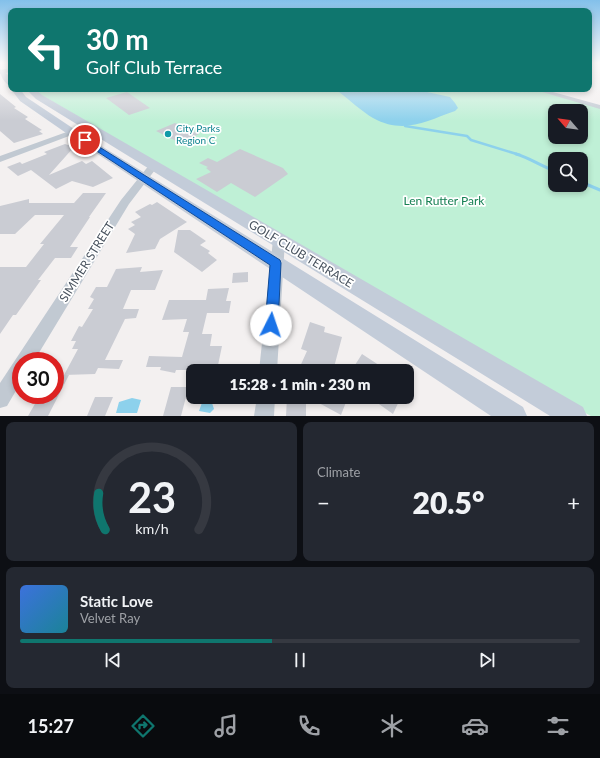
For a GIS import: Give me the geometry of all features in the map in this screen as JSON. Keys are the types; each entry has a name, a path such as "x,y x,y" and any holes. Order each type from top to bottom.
{"street":[{"name":"GOLF CLUB TERRACE","path":"17,92 23,99 81,130 149,172 276,263 514,416"},
{"name":"GOLF CLUB TERRACE","path":"32,92 81,130"},
{"path":"547,92 598,105"},
{"path":"0,159 81,130"},
{"name":"GOLF CLUB TERRACE","path":"149,172 279,240 574,416"},
{"name":"SIMMER STREET","path":"30,352 125,202 149,172"},
{"path":"269,364 279,240"},
{"path":"0,399 12,380"},
{"path":"264,416 265,404"}],"green space":[{"name":"Len Rutter Park","path":"37,92 544,92 586,104 548,104 548,144 588,144 588,105 600,108 600,416 591,416"}],"water":[{"path":"339,92 427,92 450,97 458,108 455,111 424,122 405,126 384,123 373,118"},
{"path":"132,398 141,400 137,413 116,413 119,402"},
{"path":"202,404 212,404 214,409 210,413 199,411"}],"building":[{"path":"127,92 150,108 129,115 106,98"},
{"path":"0,94 16,107 14,108 28,117 25,119 42,130 39,131 43,134 14,143 0,131"},
{"path":"175,123 199,134 180,143 156,131"},
{"path":"65,144 74,147 49,175 82,161 86,164 92,161 113,178 93,187 72,181 56,189 31,170 18,176 7,167 20,162 22,164 47,154 44,152"},
{"path":"240,149 283,168 288,174 255,197 231,183 217,192 196,179 211,172 206,168 208,167 199,163 208,158 217,162"},
{"path":"83,193 106,193 70,247 78,247 71,258 55,258 38,280 41,280 16,315 13,315 0,334 0,267 26,267 44,244 40,244 64,215 35,215 15,234 0,234 0,206 29,199 29,203 74,203"},
{"path":"157,202 187,222 160,239 155,249 126,253 135,234 128,229 135,225 131,222 141,217 135,212"},
{"path":"178,230 190,230 206,241 200,245 210,251 208,253 217,260 202,272 174,252"},
{"path":"142,267 140,272 163,270 155,290 131,290 123,309 139,309 136,318 125,319 105,360 123,360 119,369 98,368 95,374 64,375 78,349 72,349 76,341 71,341 79,326 82,327 93,309 88,309 94,299 90,297 96,287 107,287 116,269"},
{"path":"248,272 248,282 232,283 233,273"},
{"path":"229,288 226,301 231,301 229,313 207,313 202,334 212,334 210,346 222,346 218,364 186,364 186,370 176,370 175,373 160,370 161,367 146,367 149,356 182,357 189,332 183,332 187,319 162,320 169,300 206,300 208,289"},
{"path":"310,322 325,327 324,332 342,337 335,364 301,364 307,351 301,349"},
{"path":"362,354 377,364 356,364"},
{"path":"64,375 69,375 64,385"},
{"path":"171,387 186,387 186,397 181,416 163,416"},
{"path":"95,397 113,397 105,416 87,416"},
{"path":"35,404 54,404 48,416 28,416"},
{"path":"287,404 306,404 306,416 286,416"},
{"path":"321,404 345,404 341,415"},
{"path":"379,404 398,404 393,414"}],"waterway":[{"path":"405,126 467,136 471,140 520,155"},
{"path":"516,154 548,168"},
{"path":"588,185 600,190"}],"place":[{"name":"City Parks Region C","path":"168,134"}],"route":[{"path":"85,140 276,263 271,325"}]}
